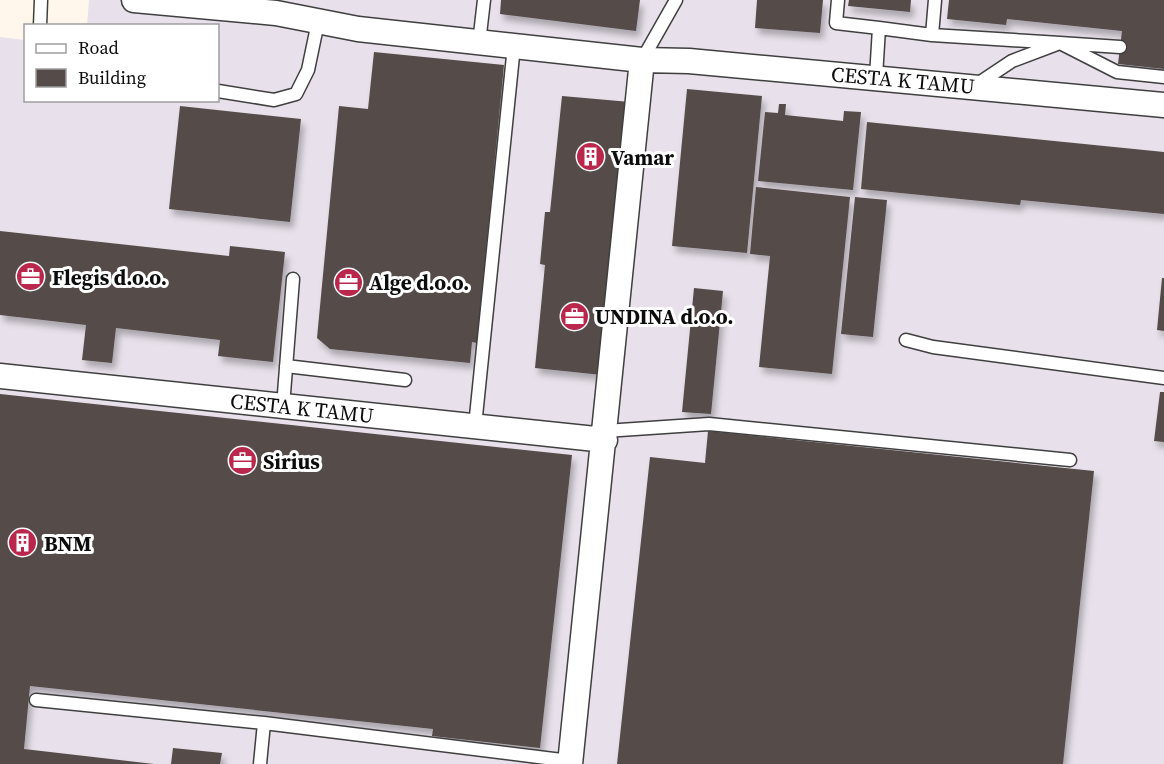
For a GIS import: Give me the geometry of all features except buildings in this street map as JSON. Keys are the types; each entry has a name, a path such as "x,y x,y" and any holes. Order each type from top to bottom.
{"street":[{"name":"CESTA K TAMU","path":"134,0 282,7 318,22 358,29 642,60 689,61 876,77 1164,105"},
{"path":"570,762 642,60"},
{"name":"CESTA K TAMU","path":"0,376 475,426 605,435"}],"lane":[{"path":"40,24 41,0"},
{"path":"479,43 484,0"},
{"path":"642,60 676,0"},
{"path":"838,0 836,23 932,35 1120,47"},
{"path":"932,35 935,0"},
{"path":"219,91 274,100 296,94 308,70 318,22"},
{"path":"876,77 879,28"},
{"path":"975,86 1012,61 1060,43 1117,72 1164,77"},
{"path":"475,426 514,46"},
{"path":"283,406 293,279"},
{"path":"906,340 933,347 1164,378"},
{"path":"286,366 405,380"},
{"path":"605,435 709,424 1070,459"},
{"path":"36,700 264,723 570,762"},
{"path":"260,764 264,723"}],"shaded area":[{"path":"89,0 1164,0 1164,764 0,764 0,37 24,40 24,102 219,102 219,24 87,24"}],"place":[{"name":"Vamar","path":"590,157"},
{"name":"Flegis d.o.o.","path":"31,277"},
{"name":"Alge d.o.o.","path":"348,282"},
{"name":"UNDINA d.o.o.","path":"574,316"},
{"name":"Sirius","path":"242,461"},
{"name":"BNM","path":"23,543"}]}
